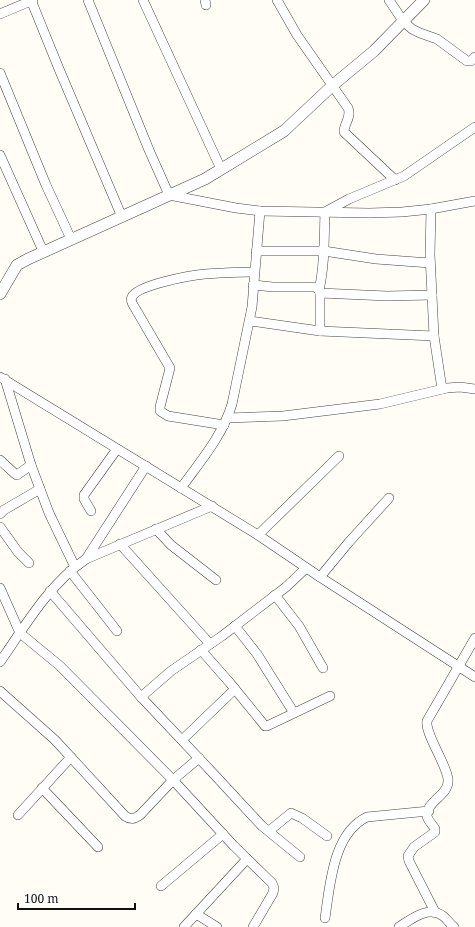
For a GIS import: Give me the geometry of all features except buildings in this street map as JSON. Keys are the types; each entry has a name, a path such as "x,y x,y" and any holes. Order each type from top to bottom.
{"street":[{"path":"0,14 32,0 59,69 122,217"},
{"path":"88,0 149,150 169,195"},
{"path":"143,0 221,169"},
{"path":"277,0 297,36 348,108 350,112 344,132 395,180"},
{"path":"389,0 404,21 416,31 437,39 467,61 471,61 475,57"},
{"path":"0,294 17,265 71,238 122,217 204,179 284,131 333,85 374,51 424,0"},
{"path":"0,73 43,178 71,238"},
{"path":"325,212 349,199 395,180 475,127"},
{"path":"0,155 43,252"},
{"path":"169,195 236,208 260,211 368,213 430,209 475,201"},
{"path":"430,209 430,263 434,336 442,389"},
{"path":"181,488 226,421 232,404 250,321 260,211"},
{"path":"320,331 320,291 324,251 325,212"},
{"path":"256,251 324,251 376,259 430,263"},
{"path":"254,272 204,274 182,278 148,286 136,292 132,296 131,300 135,308 170,368 160,411 168,416 226,421 283,416 380,404 442,389 460,387 475,389"},
{"path":"253,285 273,287 315,287 320,291 387,296 432,295"},
{"path":"250,321 320,331 434,336"},
{"path":"3,384 117,449 212,506 475,677"},
{"path":"3,384 31,465 72,569 117,631"},
{"path":"91,511 84,498 84,495 117,449"},
{"path":"258,535 339,456"},
{"path":"0,460 17,474 31,465"},
{"path":"86,559 146,466"},
{"path":"0,514 4,510 40,489"},
{"path":"320,577 389,498"},
{"path":"0,662 50,591 72,569 86,559 212,506"},
{"path":"0,527 18,552 29,563"},
{"path":"156,529 171,545 216,580"},
{"path":"120,544 210,644"},
{"path":"141,697 171,671 235,626 275,595 306,568"},
{"path":"0,588 20,633 60,666 174,780 223,834 272,883 274,888 253,927"},
{"path":"50,591 141,697 262,826 300,857"},
{"path":"275,595 299,626 323,668"},
{"path":"235,626 258,654 294,713"},
{"path":"436,912 409,861 408,856 414,847 435,832 436,829 428,819 427,815 433,803 448,786 448,780 437,749 427,731 427,721 475,638"},
{"path":"201,650 235,689 264,726 267,726 330,696"},
{"path":"182,740 235,689"},
{"path":"0,691 55,740 129,819 134,819 140,815 174,780 199,758"},
{"path":"18,815 71,757"},
{"path":"42,788 98,847"},
{"path":"325,918 332,870 347,835 353,826 359,821 367,818 429,811"},
{"path":"269,831 291,813 302,818 327,836"},
{"path":"161,886 223,834"},
{"path":"184,927 247,859"},
{"path":"399,927 417,915 436,912 442,915 454,927"},
{"path":"196,914 217,927"}]}
